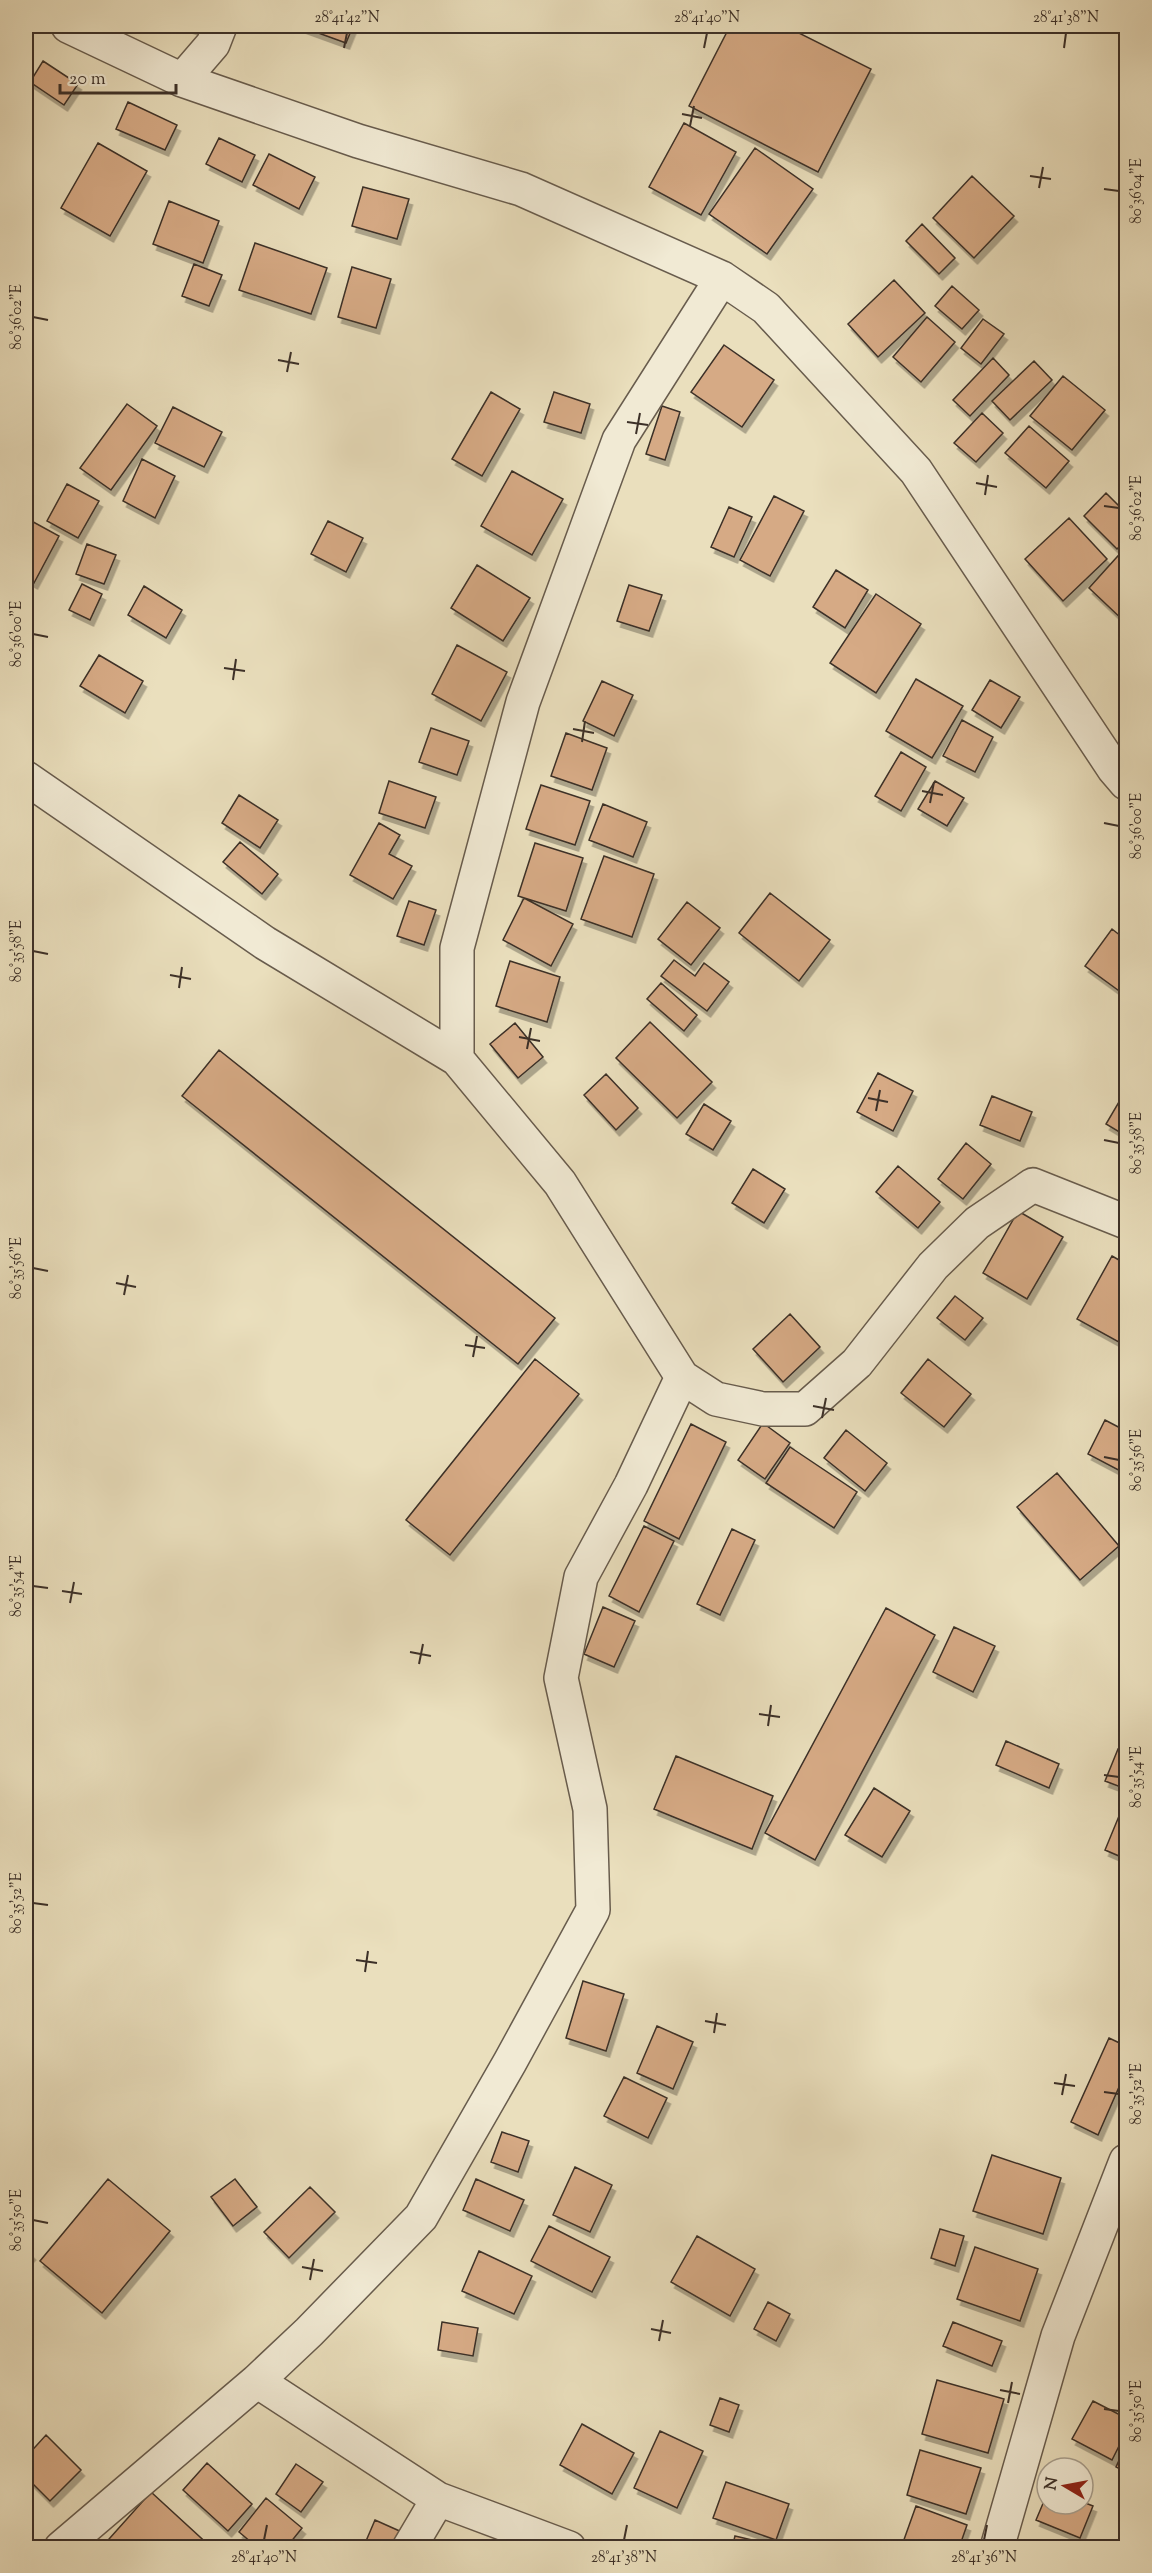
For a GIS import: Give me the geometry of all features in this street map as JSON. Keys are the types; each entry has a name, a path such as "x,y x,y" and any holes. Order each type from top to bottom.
{"street":[{"path":"68,26 182,80 358,141 521,189 722,278 766,308 916,471 1114,770 1126,783"},
{"path":"182,80 213,44 220,26"},
{"path":"457,1059 457,948 523,702 619,440 722,278"},
{"path":"26,778 265,943 457,1059 560,1183 682,1377 716,1399 763,1409 805,1408 857,1363 933,1266 977,1223 1033,1185 1126,1222"},
{"path":"61,2547 256,2381 309,2332 421,2217 510,2062 593,1910 591,1809 561,1678 581,1577 631,1485 682,1377"},
{"path":"997,2547 1058,2336 1126,2161"},
{"path":"256,2381 438,2499 545,2541 569,2547"},
{"path":"409,2547 438,2499"}],"building":[{"path":"185,26 215,26 213,34"},
{"path":"299,26 353,26 346,43"},
{"path":"730,26 785,26 871,69 818,172 689,106"},
{"path":"43,61 78,84 64,105 30,82"},
{"path":"128,102 177,125 165,150 116,129"},
{"path":"684,123 736,152 701,215 649,187"},
{"path":"219,138 255,155 242,182 206,164"},
{"path":"98,143 147,171 110,236 61,208"},
{"path":"755,148 813,189 767,254 709,214"},
{"path":"269,154 315,177 299,209 253,185"},
{"path":"972,176 1014,216 974,258 933,218"},
{"path":"363,187 409,199 397,239 352,226"},
{"path":"169,201 219,221 203,263 153,244"},
{"path":"922,224 955,258 939,274 906,241"},
{"path":"255,243 327,268 311,314 239,290"},
{"path":"194,264 222,275 209,306 182,296"},
{"path":"352,267 391,279 376,328 338,317"},
{"path":"894,280 925,313 878,357 848,324"},
{"path":"952,286 979,310 962,329 935,306"},
{"path":"927,317 955,342 921,382 893,357"},
{"path":"983,319 1004,334 981,364 961,348"},
{"path":"724,345 774,380 742,427 691,392"},
{"path":"993,358 1009,375 970,416 953,400"},
{"path":"1034,361 1052,380 1010,420 992,401"},
{"path":"1063,376 1105,410 1072,450 1030,416"},
{"path":"491,392 520,409 482,476 452,459"},
{"path":"554,392 590,404 581,433 544,422"},
{"path":"127,404 157,426 111,490 80,468"},
{"path":"662,406 680,412 665,460 646,454"},
{"path":"173,407 222,432 204,467 155,443"},
{"path":"982,413 1003,433 976,462 954,443"},
{"path":"1029,426 1069,461 1046,488 1005,453"},
{"path":"142,459 175,476 155,518 123,501"},
{"path":"512,471 563,499 532,555 481,526"},
{"path":"67,484 99,501 78,538 47,521"},
{"path":"1106,493 1126,513 1126,540 1117,549 1084,516"},
{"path":"774,496 804,511 770,576 740,560"},
{"path":"729,507 752,517 734,557 711,547"},
{"path":"26,518 59,536 34,583 26,578"},
{"path":"1069,518 1107,559 1063,601 1025,559"},
{"path":"328,521 363,538 346,572 311,554"},
{"path":"87,544 116,555 104,584 76,574"},
{"path":"1126,547 1126,623 1089,588"},
{"path":"477,565 530,598 503,641 451,608"},
{"path":"836,570 868,590 845,628 813,607"},
{"path":"82,584 102,594 90,620 69,610"},
{"path":"629,585 662,595 649,631 617,621"},
{"path":"144,586 182,610 166,638 128,615"},
{"path":"876,594 921,624 876,693 830,663"},
{"path":"457,645 507,672 481,721 432,694"},
{"path":"99,655 143,681 125,713 80,686"},
{"path":"916,679 963,706 932,758 886,731"},
{"path":"990,680 1020,697 1001,728 972,710"},
{"path":"602,681 633,695 614,736 583,721"},
{"path":"962,720 993,737 975,772 943,756"},
{"path":"431,728 469,741 457,775 419,762"},
{"path":"566,733 607,748 592,790 551,776"},
{"path":"901,752 926,767 901,811 875,796"},
{"path":"389,781 436,797 425,828 379,813"},
{"path":"935,781 964,798 947,826 918,809"},
{"path":"541,785 590,801 575,845 526,829"},
{"path":"239,795 278,820 260,848 222,823"},
{"path":"603,804 647,822 633,857 589,840"},
{"path":"379,823 400,835 389,854 412,866 393,899 350,875"},
{"path":"240,842 278,874 262,894 223,862"},
{"path":"535,843 583,858 566,911 518,896"},
{"path":"604,856 654,874 632,937 581,919"},
{"path":"770,893 830,940 799,981 739,933"},
{"path":"524,898 573,924 551,966 503,940"},
{"path":"409,901 436,910 424,945 397,936"},
{"path":"687,902 720,928 691,965 658,939"},
{"path":"1112,929 1126,940 1126,987 1122,993 1085,966"},
{"path":"674,960 695,976 704,963 729,982 707,1011 661,976"},
{"path":"510,961 560,977 547,1022 496,1006"},
{"path":"661,983 697,1015 684,1031 647,999"},
{"path":"650,1022 712,1082 677,1118 616,1058"},
{"path":"515,1023 543,1057 518,1078 490,1044"},
{"path":"219,1050 555,1318 518,1364 182,1096"},
{"path":"878,1073 913,1091 893,1131 857,1112"},
{"path":"606,1074 638,1108 616,1130 584,1095"},
{"path":"1126,1090 1126,1136 1106,1124"},
{"path":"992,1096 1032,1112 1020,1141 980,1125"},
{"path":"704,1104 731,1121 713,1150 686,1134"},
{"path":"966,1143 991,1164 963,1199 938,1179"},
{"path":"898,1166 940,1202 918,1228 876,1192"},
{"path":"753,1169 785,1189 764,1223 732,1203"},
{"path":"1018,1211 1063,1237 1027,1299 983,1273"},
{"path":"1112,1256 1126,1264 1126,1346 1077,1319"},
{"path":"955,1296 983,1318 965,1340 937,1318"},
{"path":"790,1314 820,1347 783,1382 753,1349"},
{"path":"535,1359 579,1394 450,1555 406,1520"},
{"path":"928,1359 971,1394 944,1427 901,1393"},
{"path":"1105,1420 1126,1431 1126,1474 1088,1454"},
{"path":"763,1423 790,1443 765,1479 738,1460"},
{"path":"691,1424 726,1442 679,1539 644,1521"},
{"path":"846,1430 887,1463 865,1491 824,1458"},
{"path":"790,1447 857,1492 834,1528 766,1483"},
{"path":"1057,1473 1119,1546 1080,1580 1017,1507"},
{"path":"644,1526 674,1541 639,1612 609,1596"},
{"path":"732,1529 755,1540 720,1615 697,1604"},
{"path":"603,1607 635,1621 614,1667 584,1654"},
{"path":"886,1608 935,1635 815,1860 765,1833"},
{"path":"954,1627 995,1646 973,1692 933,1672"},
{"path":"1006,1741 1059,1764 1049,1788 996,1765"},
{"path":"1118,1749 1126,1753 1126,1789 1105,1781"},
{"path":"676,1756 773,1796 752,1849 654,1809"},
{"path":"874,1788 910,1811 882,1857 845,1835"},
{"path":"1124,1804 1126,1805 1126,1859 1105,1850"},
{"path":"583,1981 624,1994 606,2051 566,2038"},
{"path":"657,2026 693,2042 673,2089 637,2073"},
{"path":"1109,2038 1126,2046 1126,2071 1098,2135 1071,2122"},
{"path":"624,2077 667,2098 648,2138 604,2116"},
{"path":"502,2132 529,2141 518,2172 491,2162"},
{"path":"992,2155 1061,2178 1043,2234 973,2211"},
{"path":"575,2167 612,2185 590,2232 553,2215"},
{"path":"108,2179 170,2231 102,2313 40,2261"},
{"path":"235,2179 257,2207 233,2226 211,2197"},
{"path":"476,2179 524,2200 510,2231 463,2210"},
{"path":"310,2187 335,2212 289,2258 264,2232"},
{"path":"549,2226 610,2257 592,2292 531,2261"},
{"path":"940,2229 964,2236 955,2266 931,2258"},
{"path":"697,2236 755,2269 730,2316 671,2282"},
{"path":"975,2247 1038,2269 1020,2321 957,2299"},
{"path":"26,2248 32,2254 26,2261"},
{"path":"479,2251 532,2276 514,2314 462,2291"},
{"path":"768,2302 790,2314 776,2341 754,2329"},
{"path":"442,2322 478,2328 473,2356 438,2350"},
{"path":"953,2322 1002,2341 992,2366 943,2346"},
{"path":"937,2380 1004,2399 988,2453 922,2434"},
{"path":"720,2398 739,2405 729,2432 710,2425"},
{"path":"1093,2401 1126,2418 1126,2432 1112,2460 1072,2439"},
{"path":"582,2424 634,2453 612,2494 560,2465"},
{"path":"660,2431 703,2451 677,2508 634,2488"},
{"path":"46,2435 81,2470 50,2501 26,2477 26,2457"},
{"path":"1126,2445 1126,2472 1116,2467"},
{"path":"920,2450 981,2468 966,2514 907,2495"},
{"path":"207,2463 252,2504 228,2531 183,2490"},
{"path":"296,2464 323,2482 301,2512 276,2494"},
{"path":"726,2482 789,2504 776,2540 713,2518"},
{"path":"151,2492 212,2548 101,2548"},
{"path":"266,2498 302,2528 286,2548 258,2548 239,2532"},
{"path":"916,2506 967,2525 959,2548 901,2548"},
{"path":"1038,2516 1089,2516 1080,2538 1036,2520"},
{"path":"375,2520 404,2533 398,2548 363,2548"},
{"path":"735,2536 774,2545 773,2548 732,2548"}]}
